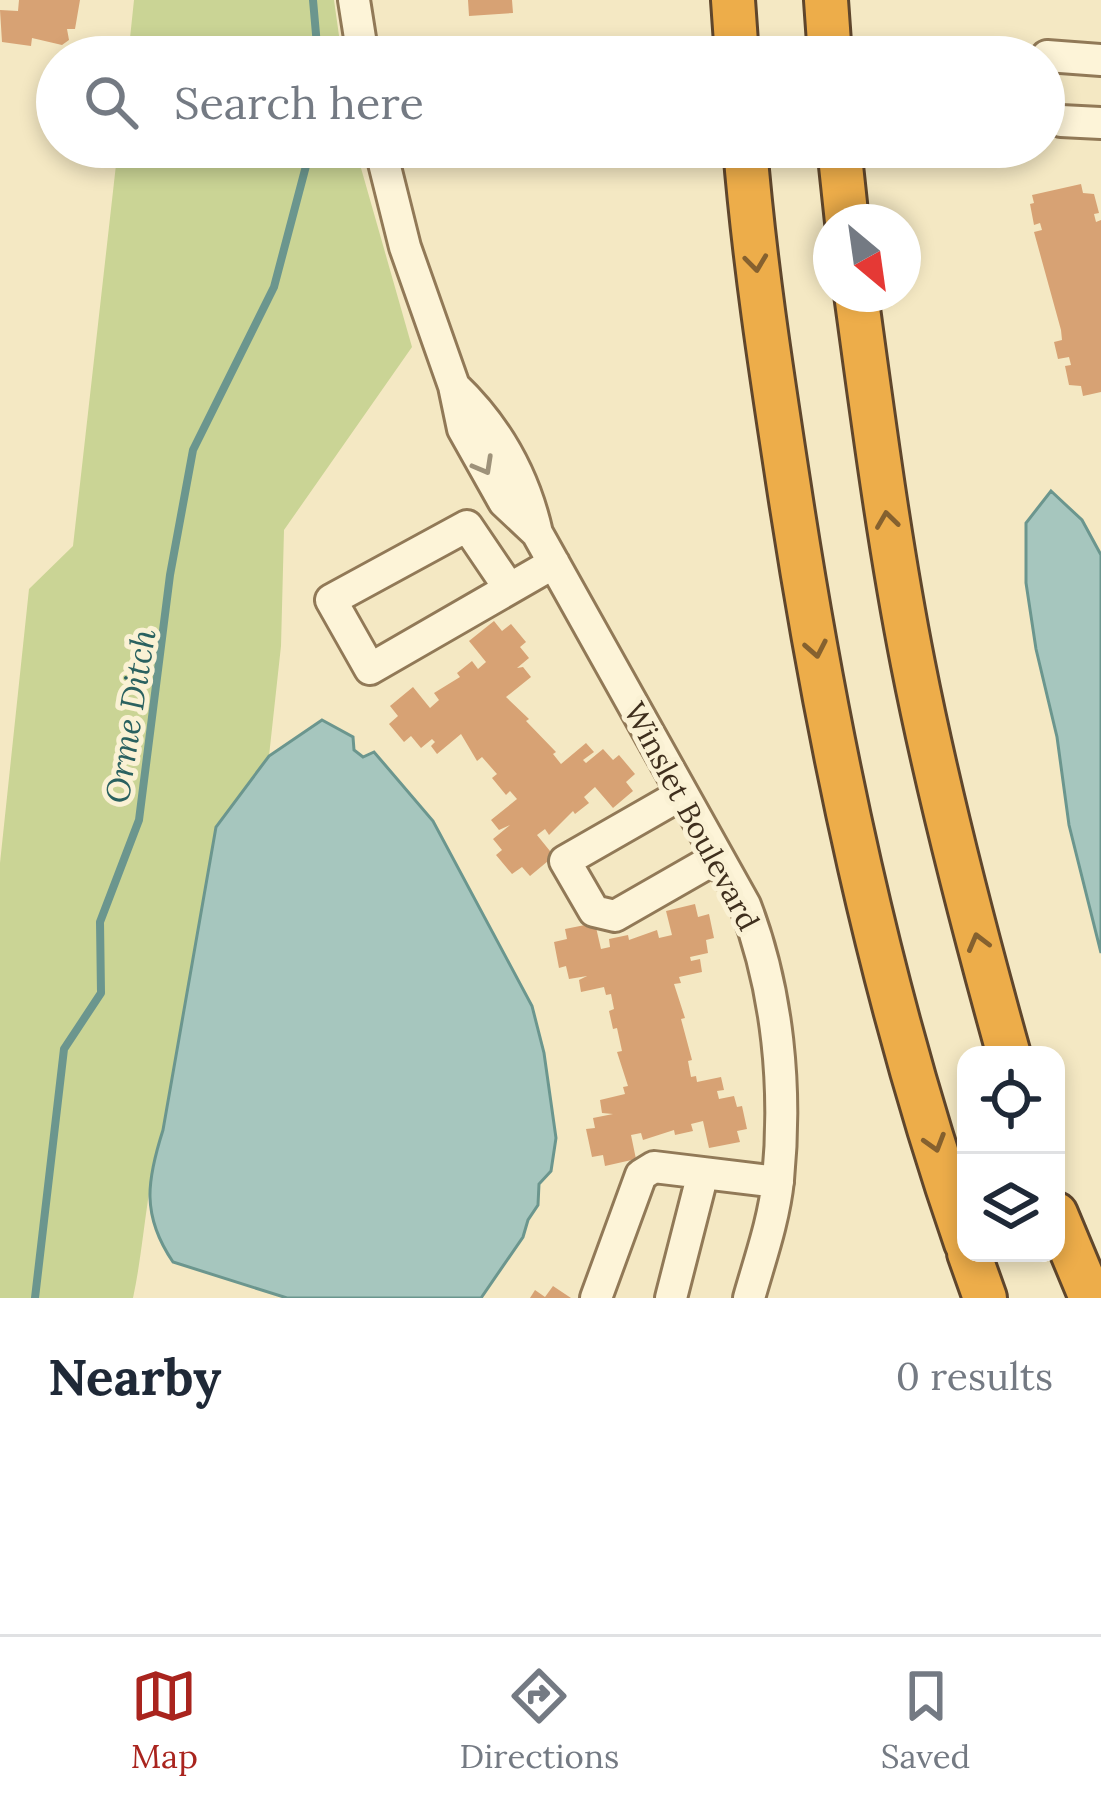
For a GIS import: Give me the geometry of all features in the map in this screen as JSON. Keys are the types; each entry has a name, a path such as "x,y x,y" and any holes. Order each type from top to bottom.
{"highway":[{"path":"734,0 736,36"},
{"path":"826,0 829,36"},
{"path":"747,168 774,391 828,716 876,931 957,1212"},
{"path":"842,168 846,204"},
{"path":"859,312 913,664 955,855 1007,1046"},
{"path":"1065,1238 1091,1298"},
{"path":"1065,1250 1078,1298"},
{"path":"972,1262 985,1298"}],"street":[{"path":"354,3 360,36"},
{"path":"1065,57 1101,59"},
{"path":"1065,121 1101,123"},
{"name":"Winslet Boulevard","path":"386,168 415,279 454,386 486,416 528,490 537,533 745,904 764,953 778,1044 778,1182 749,1298"},
{"path":"509,588 467,526 331,600 370,669 554,563"},
{"path":"682,794 565,861 594,911 615,916 718,857"},
{"path":"596,1298 641,1175 654,1167 778,1182"},
{"path":"671,1298 703,1173"}],"green space":[{"path":"134,0 334,0 339,36 130,36"},
{"path":"116,168 361,168 412,347 284,530 281,646 269,756 216,827 133,1298 0,1298 0,863 29,589 73,546"}],"water":[{"path":"1051,491 1082,520 1101,555 1101,953 1069,825 1026,583 1026,523"},
{"path":"322,720 353,737 354,750 363,757 374,752 433,821 532,1006 556,1138 551,1171 539,1184 538,1205 523,1237 481,1298 287,1298 173,1262 156,1229 150,1197 153,1165 216,827 269,756"}],"building":[{"path":"19,0 80,0 75,29 67,29 68,36 36,36 31,46 2,42 0,10 18,11"},
{"path":"468,0 512,0 513,13 469,16"},
{"path":"1081,184 1083,193 1094,194 1099,213 1094,214 1096,222 1101,220 1101,392 1083,396 1081,386 1069,385 1065,366 1071,365 1069,357 1058,359 1054,342 1062,340 1061,330 1034,232 1042,230 1040,223 1034,225 1030,204 1034,203 1032,195"},
{"path":"494,621 502,631 511,624 526,642 520,647 529,658 517,668 523,667 531,677 506,697 529,719 526,721 556,752 561,764 586,743 594,752 583,760 586,763 603,749 613,760 619,755 635,774 626,782 633,791 613,808 595,787 584,797 589,803 573,811 549,835 545,829 537,835 554,856 530,876 522,867 512,874 496,855 502,850 493,839 510,825 499,830 491,820 517,799 510,791 506,795 492,778 497,774 482,757 477,761 461,734 437,754 432,739 421,748 411,736 404,742 389,724 398,716 390,706 413,687 430,708 439,700 434,693 460,677 457,673 472,661 478,669 486,662 469,641"},
{"path":"695,904 698,917 709,914 714,938 706,940 708,953 690,957 691,961 700,959 702,972 679,977 681,983 674,984 685,1018 681,1019 692,1060 688,1061 691,1077 696,1076 697,1082 721,1077 724,1090 717,1091 719,1099 734,1096 737,1107 742,1106 747,1129 737,1131 740,1142 709,1148 703,1121 691,1124 693,1131 675,1135 674,1130 643,1140 641,1133 631,1135 636,1159 605,1166 603,1155 592,1157 586,1129 595,1128 593,1118 613,1114 602,1113 600,1100 625,1094 623,1087 628,1086 609,1011 614,1009 611,994 606,995 604,987 581,992 579,980 587,976 569,979 566,966 559,968 554,942 567,939 565,929 595,923 601,949 610,947 609,939 628,935 629,940 657,930 659,938 672,935 666,911"},
{"path":"553,1286 571,1298 530,1298 535,1290 545,1297"}],"waterway":[{"name":"Orme Ditch","path":"313,0 316,36"},
{"name":"Orme Ditch","path":"35,1298 64,1049 101,993 100,922 139,820 170,575 193,450 274,287 305,168"}]}
